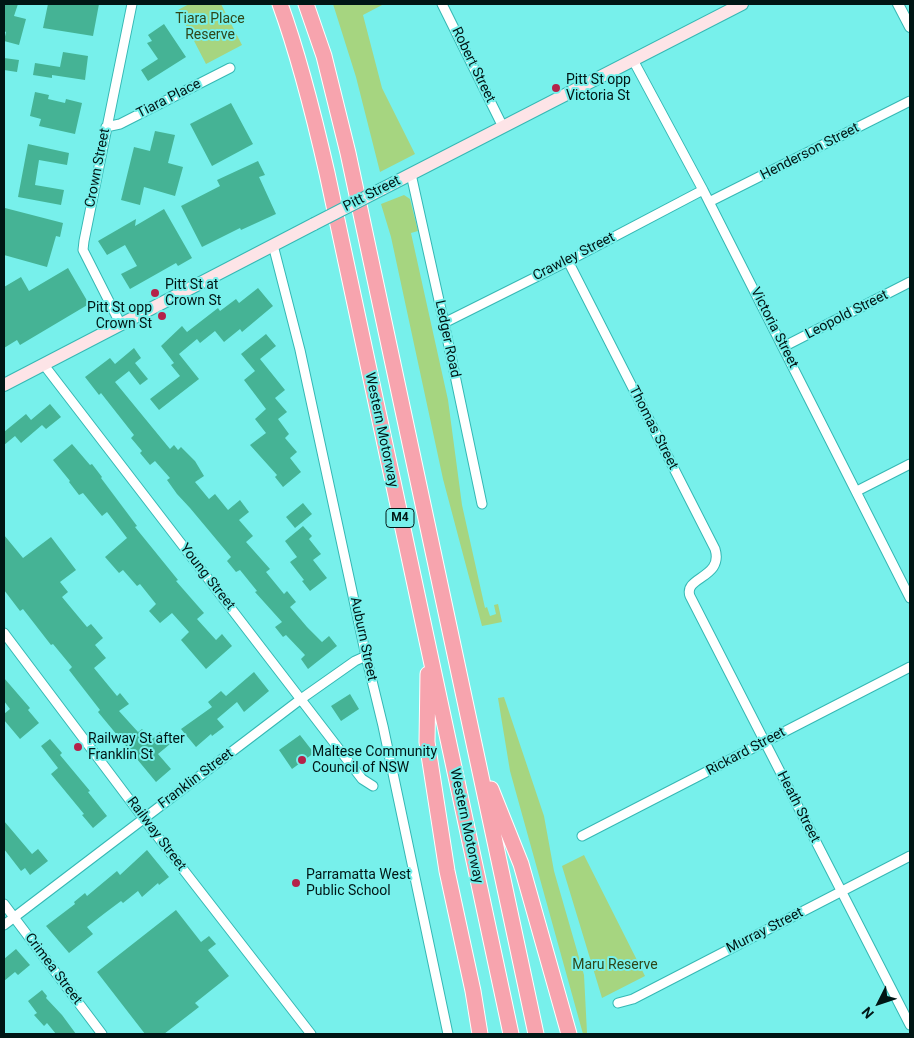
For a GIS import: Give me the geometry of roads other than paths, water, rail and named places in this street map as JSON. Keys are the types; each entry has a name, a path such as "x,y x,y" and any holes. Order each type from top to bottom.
{"highway":[{"name":"Western Motorway","path":"280,4 299,60 314,116 511,1034"},
{"name":"Western Motorway","path":"306,4 324,56 348,153 536,1034"},
{"path":"428,648 427,742 447,871 473,991 480,1034"},
{"name":"M4","path":"476,753 522,864 569,1034"}],"main road":[{"name":"Pitt Street","path":"4,385 742,4"}],"street":[{"name":"Crown Street","path":"121,325 84,250 84,241 132,4"},
{"name":"Robert Street","path":"442,4 503,127"},
{"path":"898,4 910,27"},
{"name":"Victoria Street","path":"633,60 784,347 910,598"},
{"name":"Tiara Place","path":"106,127 120,124 230,68"},
{"name":"Henderson Street","path":"709,202 910,101"},
{"name":"Ledger Road","path":"411,174 482,504"},
{"name":"Crawley Street","path":"444,322 568,261 703,190"},
{"name":"Auburn Street","path":"274,246 306,377 366,656 383,726 448,1034"},
{"name":"Thomas Street","path":"568,261 715,549 716,558 714,566 708,574 694,582 689,588"},
{"name":"Leopold Street","path":"784,347 910,282"},
{"name":"Young Street","path":"44,365 362,780 373,786"},
{"path":"857,491 910,464"},
{"name":"Heath Street","path":"689,588 690,596 910,1025"},
{"name":"Railway Street","path":"4,633 144,819 310,1034"},
{"name":"Franklin Street","path":"4,925 301,699 354,661 366,656"},
{"name":"Rickard Street","path":"582,836 910,667"},
{"name":"Murray Street","path":"618,1003 633,999 910,856"},
{"name":"Crimea Street","path":"4,904 102,1034"}],"place":[{"name":"Pitt St opp Victoria St","path":"556,88"},
{"name":"Pitt St at Crown St","path":"155,293"},
{"name":"Pitt St opp Crown St","path":"162,316"},
{"name":"Railway St after Franklin St","path":"78,747"},
{"name":"Maltese Community Council of NSW","path":"302,760"},
{"name":"Parramatta West Public School","path":"296,883"}],"park label":[{"name":"Tiara Place Reserve","path":"210,28"},
{"name":"Maru Reserve","path":"615,965"}]}
